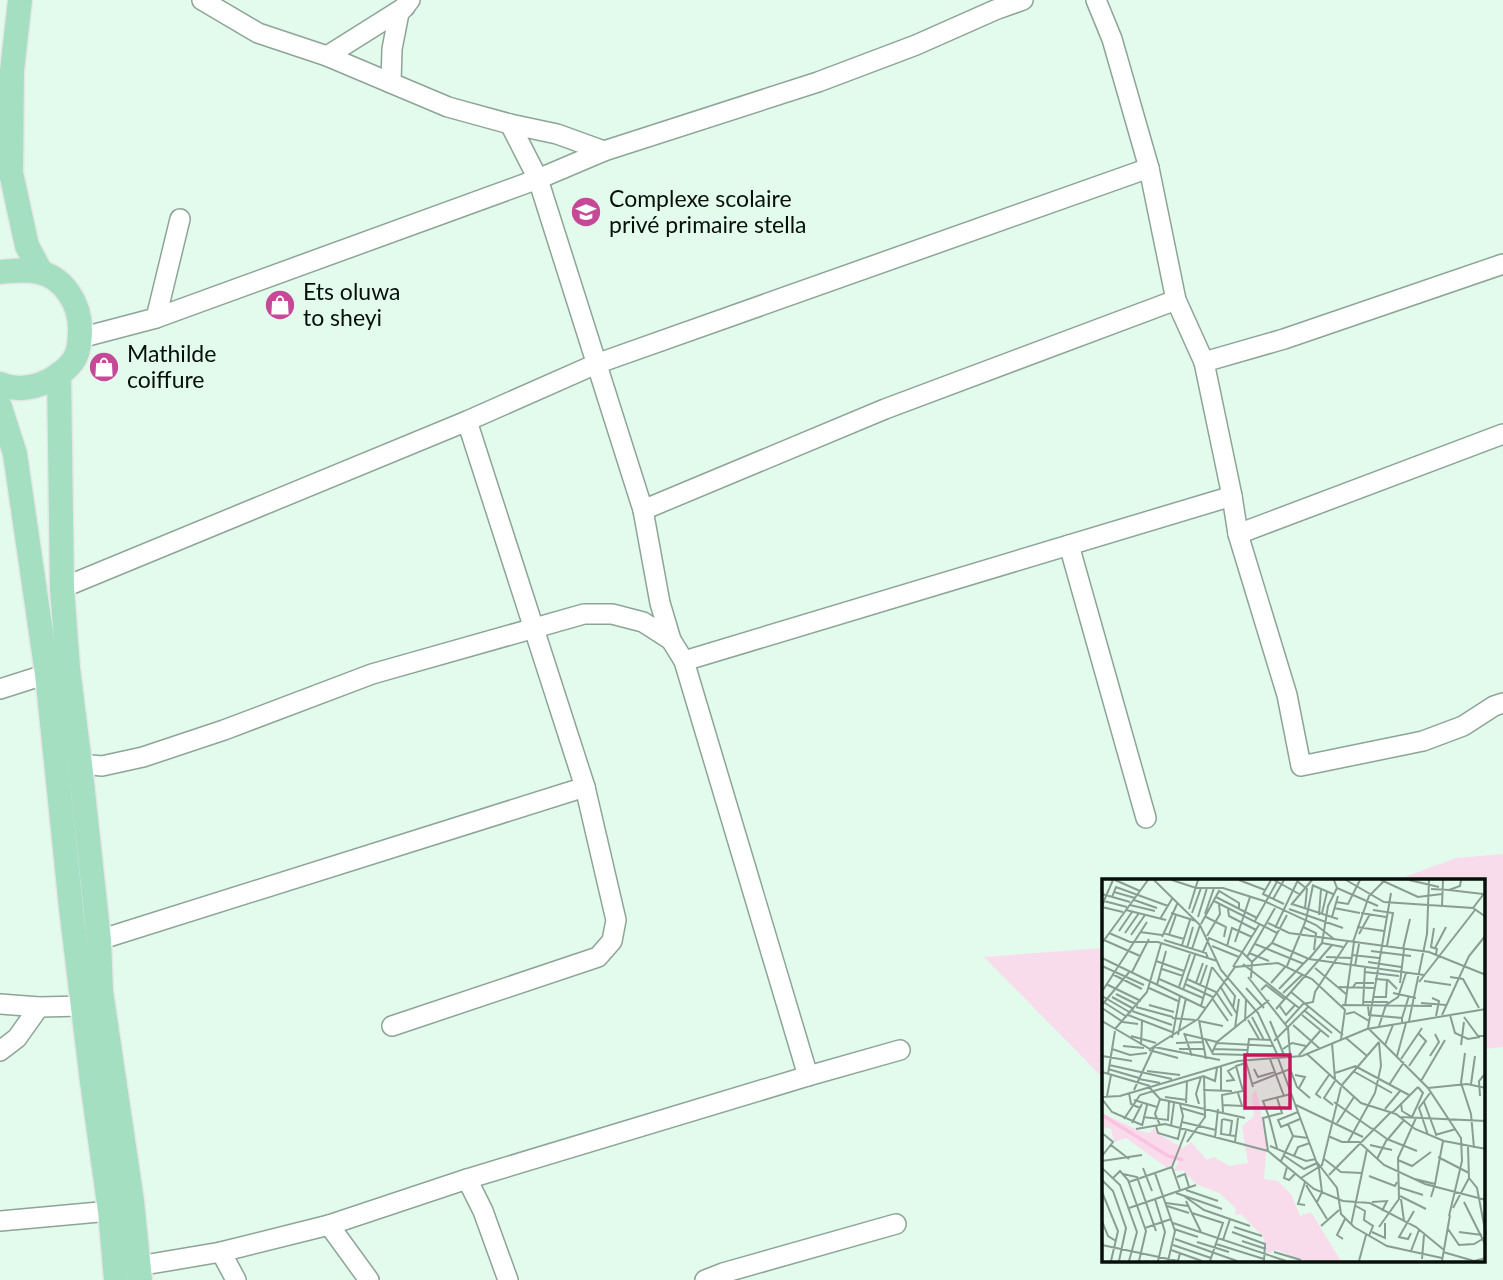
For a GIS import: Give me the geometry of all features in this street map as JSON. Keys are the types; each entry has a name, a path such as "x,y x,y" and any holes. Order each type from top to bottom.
{"main road":[{"path":"20,0 12,71 11,173 27,246 41,272"},
{"path":"0,272 41,272 61,283 72,298 80,317 80,338 75,359 60,374 42,384 21,388 7,387 0,383"},
{"path":"60,374 62,588 68,668 99,940 101,991 132,1201 139,1273"},
{"path":"0,407 15,454 47,674 71,908 110,1211 116,1280"}],"street":[{"path":"202,0 221,6 258,33 327,56 448,107 557,134 604,151"},
{"path":"80,338 156,318 538,179 604,151 817,82 916,45 995,5 1024,0"},
{"path":"1096,0 1112,39 1149,168 1176,300 1204,362 1238,534 1287,695 1301,766 1423,741 1463,726 1503,703"},
{"path":"327,56 407,3"},
{"path":"391,83 392,49 399,13 407,3"},
{"path":"510,124 538,179 643,510 660,603 671,640 684,661 808,1076"},
{"path":"62,588 467,421 596,364 1149,168"},
{"path":"156,318 180,219"},
{"path":"1204,362 1284,339 1503,264"},
{"path":"643,510 885,409 1176,300"},
{"path":"392,1026 598,957 612,941 616,920 585,787 467,421"},
{"path":"1238,534 1503,435"},
{"path":"684,661 1232,496"},
{"path":"1069,545 1146,818"},
{"path":"643,622 660,603"},
{"path":"80,764 102,766 143,757 224,730 372,674 584,614 612,614 643,622 671,640"},
{"path":"0,689 47,674"},
{"path":"99,940 585,787"},
{"path":"0,1004 83,1006"},
{"path":"0,1051 17,1038 39,1007"},
{"path":"139,1273 329,1225 467,1179 900,1050"},
{"path":"467,1179 483,1211 508,1280"},
{"path":"0,1221 110,1211"},
{"path":"705,1280 896,1224"},
{"path":"329,1225 369,1280"},
{"path":"221,1252 236,1280"}],"shaded area":[{"path":"1503,854 1503,1047 1486,1049 1486,879 1399,879 1456,858"},
{"path":"1102,948 1102,1077 984,957"}],"place":[{"name":"Complexe scolaire privé primaire stella","path":"586,212"},
{"name":"Ets oluwa to sheyi","path":"280,305"},
{"name":"Mathilde coiffure","path":"104,367"}]}
